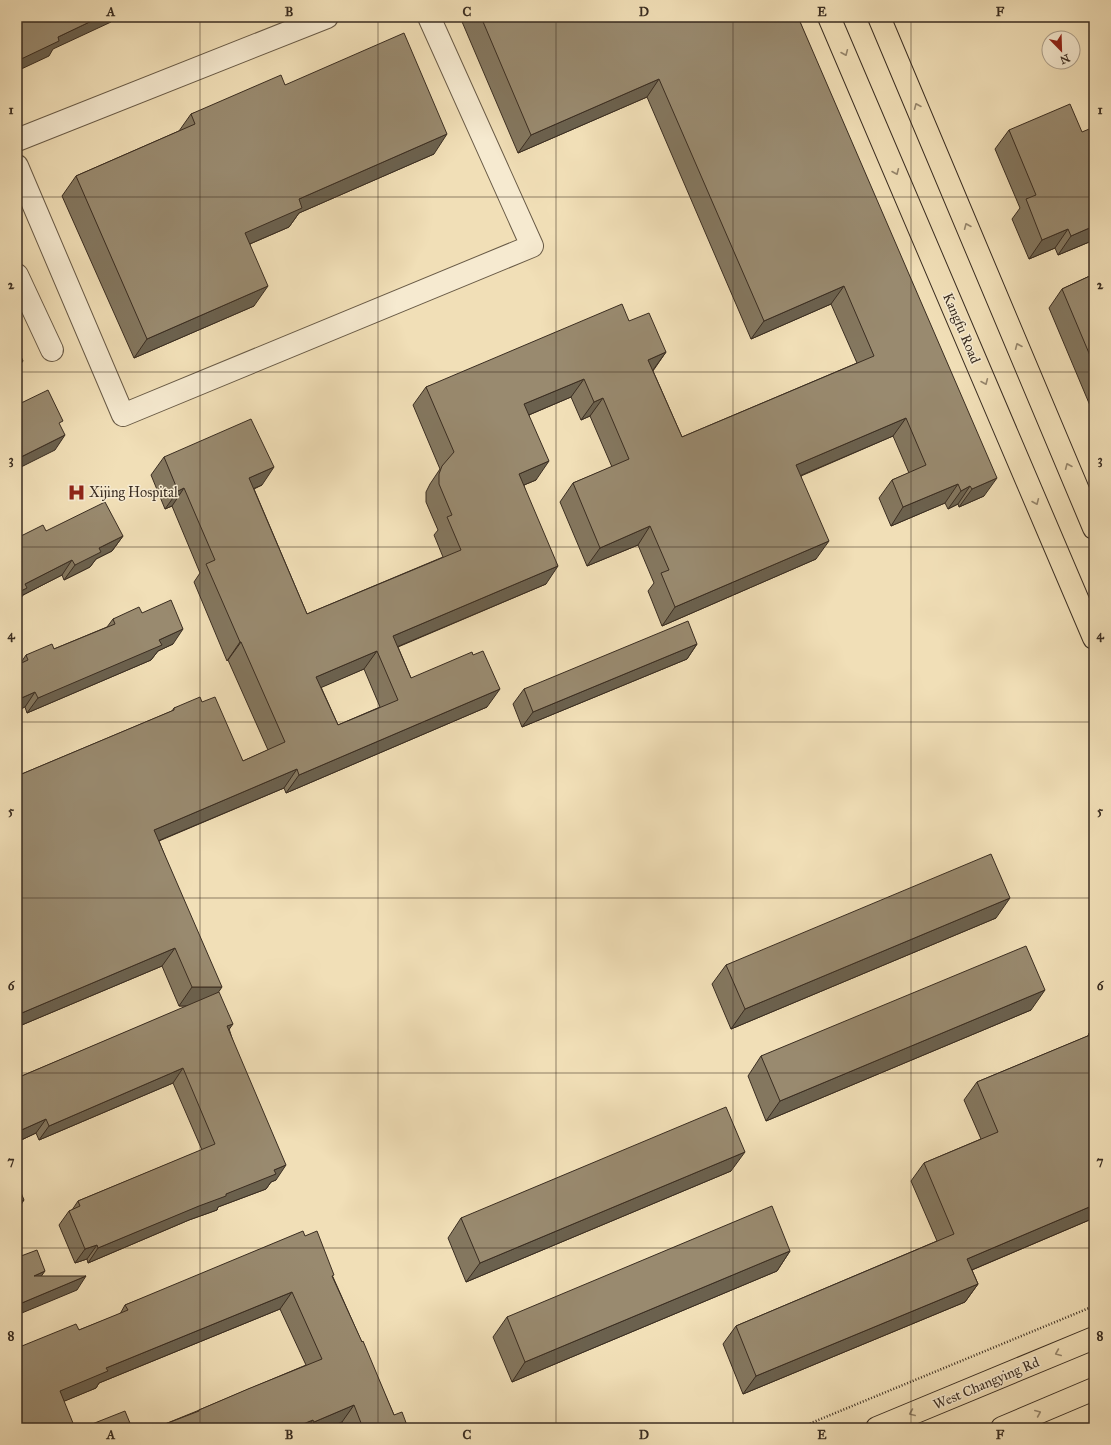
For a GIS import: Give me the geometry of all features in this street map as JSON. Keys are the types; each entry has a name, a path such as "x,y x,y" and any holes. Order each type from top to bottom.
{"main road":[{"name":"Kangfu Road","path":"830,17 1094,638"},
{"path":"880,17 1094,528"},
{"name":"West Changying Rd","path":"877,1428 1094,1338"},
{"path":"1002,1428 1094,1389"}],"street":[{"path":"17,140 327,17"},
{"path":"17,166 123,415 532,246 428,17"},
{"path":"17,275 52,350"}],"path":[{"path":"799,1428 1094,1306"}],"building":[{"path":"17,17 100,17 58,37 59,41 17,61"},
{"path":"481,17 798,17 997,478 972,489 970,486 961,491 958,484 903,507 892,480 926,465 906,418 796,465 829,541 675,607 661,573 669,570 650,526 600,548 573,483 629,459 603,398 594,402 584,379 524,404 549,461 519,474 558,566 393,636 411,678 472,652 473,655 483,651 500,689 299,775 297,769 154,830 222,987 192,987 175,948 17,1015 17,776 174,710 174,708 200,697 202,702 215,697 243,761 285,742 206,564 215,560 184,488 178,491 164,457 251,419 274,467 249,478 307,614 461,550 447,517 452,515 439,484 439,474 442,466 454,452 426,387 622,304 629,321 649,313 666,352 648,360 682,437 874,356 844,286 764,321 659,79 531,135","holes":["377,651 398,700 338,725 316,677"]},
{"path":"404,33 447,134 299,199 302,208 245,233 268,286 147,339 76,176 195,124 191,114 281,75 285,85"},
{"path":"1070,104 1082,132 1094,127 1094,226 1071,236 1068,229 1042,240 1026,199 1036,195 1009,130"},
{"path":"1094,274 1094,365 1062,289"},
{"path":"17,347 23,361 17,363"},
{"path":"48,390 63,421 59,423 65,435 17,459 17,405"},
{"path":"105,502 123,536 99,548 101,552 75,565 72,560 25,584 27,588 17,593 17,544 19,543 17,538 43,525 46,531"},
{"path":"171,600 183,629 159,640 162,645 38,698 35,692 17,700 17,665 28,660 26,655 52,644 54,649 115,624 113,619 139,607 142,613"},
{"path":"688,621 697,644 533,712 524,689"},
{"path":"991,854 1010,898 745,1009 726,965"},
{"path":"1026,946 1045,990 780,1101 761,1056"},
{"path":"219,992 233,1024 227,1026 286,1165 274,1170 276,1174 226,1194 226,1196 98,1248 97,1245 85,1249 69,1211 80,1206 78,1201 215,1144 183,1068 49,1126 46,1119 17,1132 17,1078"},
{"path":"1094,1031 1094,1205 967,1259 978,1284 756,1376 736,1326 954,1234 924,1163 998,1132 977,1082 1090,1035 1089,1033"},
{"path":"726,1107 745,1152 480,1263 461,1218"},
{"path":"17,1183 24,1200 17,1203"},
{"path":"772,1206 790,1251 525,1362 507,1317"},
{"path":"303,1231 305,1236 317,1231 334,1275 332,1276 362,1342 363,1341 394,1415 402,1412 408,1428 363,1428 354,1405 314,1422 313,1420 293,1428 155,1428 322,1359 292,1292 106,1368 108,1371 60,1391 75,1428 17,1428 17,1348 76,1324 79,1330 128,1310 125,1305"},
{"path":"17,1246 21,1256 37,1250 45,1271 34,1276 86,1276 17,1305"},
{"path":"125,1411 132,1428 82,1428"}],"place":[{"name":"Xijing Hospital","path":"76,492"}]}
